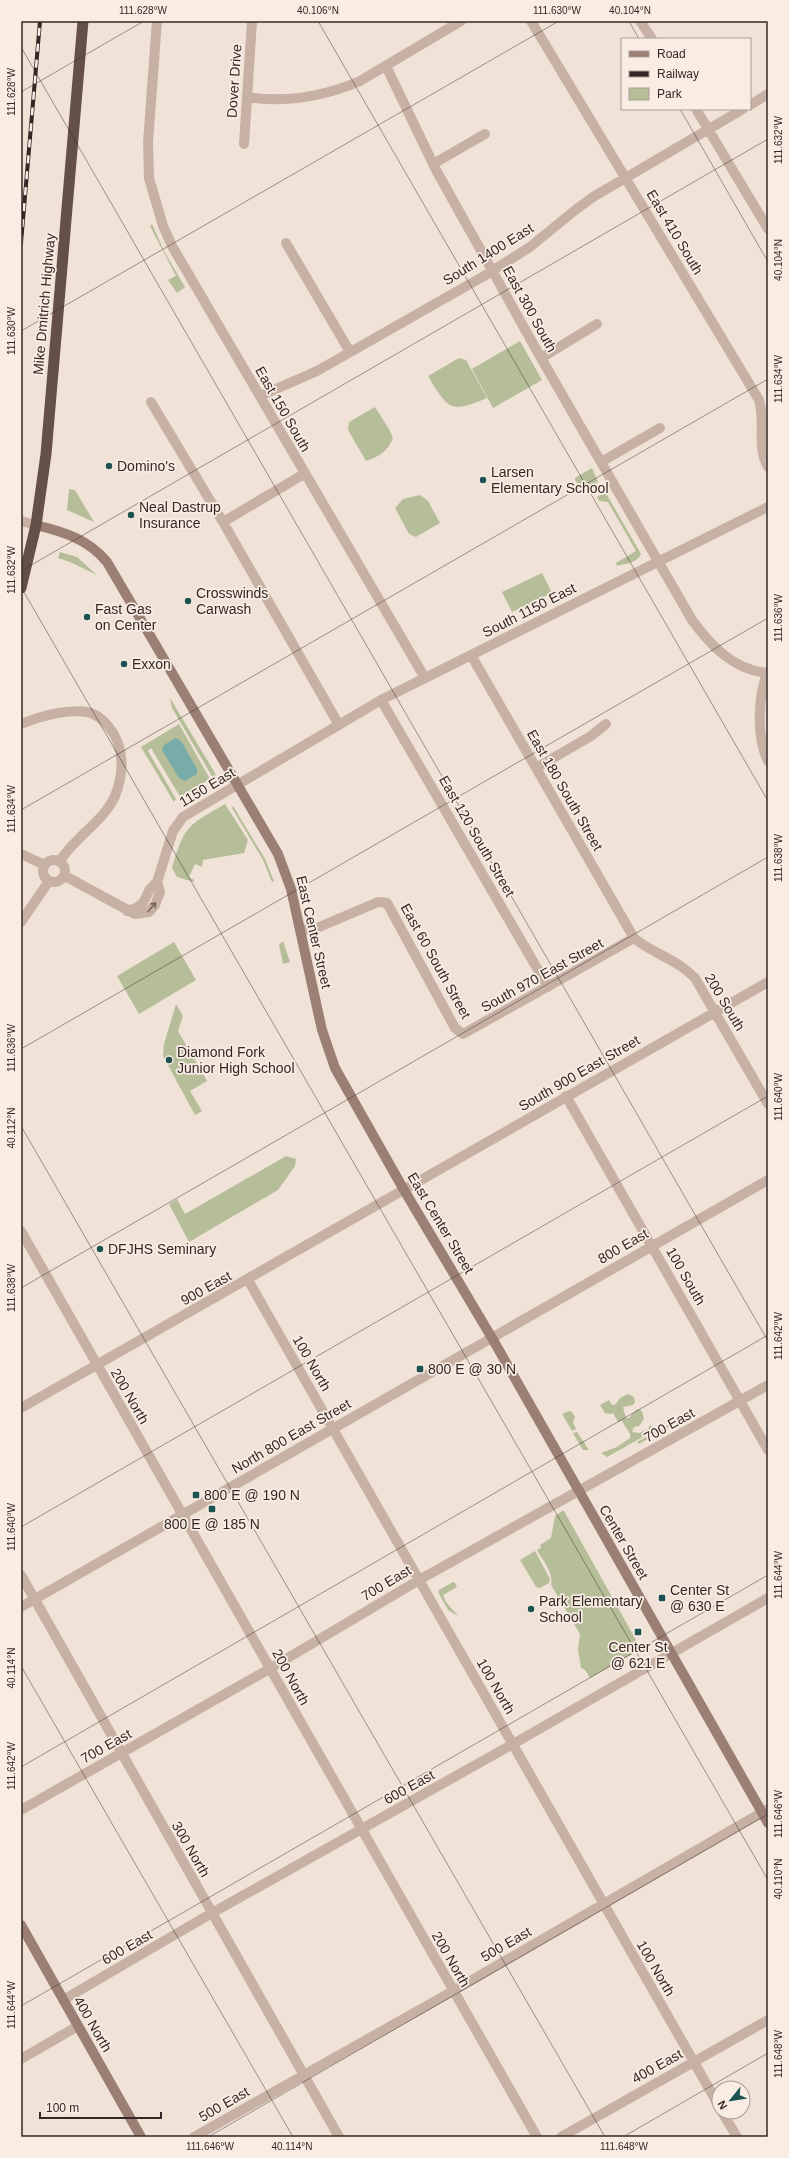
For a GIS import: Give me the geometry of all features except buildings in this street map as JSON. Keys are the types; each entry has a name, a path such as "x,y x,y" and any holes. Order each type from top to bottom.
{"highway":[{"name":"Mike Dmitrich Highway","path":"21,588 36,526 49,418 83,21"}],"main road":[{"name":"East Center Street","path":"36,526 83,540 99,552 108,562 284,868 291,889 320,1020 330,1055 344,1084 404,1190 492,1338"},
{"name":"Center Street","path":"492,1338 671,1653 765,1811 768,1823"},
{"name":"400 North","path":"21,1925 141,2137"}],"street":[{"name":"East 150 South","path":"157,21 148,142 149,178 163,226 172,246 304,474 425,678"},
{"name":"Dover Drive","path":"244,144 252,21"},
{"path":"247,97 288,100 321,95 360,82 461,21"},
{"name":"East 410 South","path":"531,21 760,400 762,413 762,448 768,467"},
{"path":"642,22 651,38"},
{"name":"East 300 South","path":"386,66 433,164 541,358 692,620 711,643 733,662 745,669 768,672"},
{"path":"751,104 768,94"},
{"path":"697,110 768,229"},
{"name":"South 1400 East","path":"260,396 317,371 493,270 530,247 574,211 626,178 741,110"},
{"path":"433,164 485,134"},
{"path":"286,242 350,352"},
{"path":"541,358 597,324"},
{"path":"151,402 223,522 339,725"},
{"path":"601,462 660,428"},
{"path":"223,522 304,474"},
{"name":"South 1150 East","path":"306,744 381,700 768,507"},
{"name":"East Center Street","path":"21,521 36,526"},
{"name":"East 180 South Street","path":"471,655 634,938"},
{"path":"768,672 763,687 760,713 761,734 768,761"},
{"name":"East 120 South Street","path":"381,700 548,987"},
{"path":"21,724 34,718 73,711 87,712 96,715 106,723 115,735 121,751 122,771 115,796 108,808 69,847 60,861"},
{"path":"536,768 591,736 606,724"},
{"name":"1150 East","path":"65,876 127,910 136,908 142,903 150,889 157,882 173,831 177,824 191,811 306,744"},
{"path":"21,854 45,865"},
{"path":"51,860 60,861 66,869 65,876 56,882 49,881 43,872 45,865 51,860"},
{"path":"21,922 49,881"},
{"name":"East 60 South Street","path":"301,930 317,928 378,902 384,901 392,911 455,1028 463,1034"},
{"name":"South 970 East Street","path":"463,1034 634,938"},
{"name":"200 South","path":"634,938 645,948 673,960 690,973 715,1012 768,1104"},
{"name":"South 900 East Street","path":"404,1190 566,1096 768,982"},
{"name":"100 South","path":"566,1096 768,1450"},
{"name":"800 East","path":"492,1338 768,1180"},
{"name":"900 East","path":"21,1408 404,1190"},
{"name":"200 North","path":"21,1230 96,1366 271,1668 537,2137"},
{"name":"100 North","path":"248,1280 711,2092"},
{"name":"North 800 East Street","path":"21,1607 492,1338"},
{"name":"700 East","path":"21,1810 271,1668 419,1580 559,1501 580,1492 768,1385"},
{"name":"300 North","path":"21,1575 339,2137"},
{"name":"600 East","path":"63,2000 212,1913 513,1744 768,1598"},
{"name":"500 East","path":"194,2137 453,1991 765,1811"},
{"name":"400 East","path":"560,2137 768,2020"},
{"path":"21,2059 78,2026"},
{"path":"727,2120 737,2137"}],"green space":[{"path":"152,224 165,253 185,287 177,293 168,280 176,276 150,226"},
{"path":"520,341 542,380 493,408 472,369"},
{"path":"459,358 466,360 487,398 465,406 457,407 446,402 440,396 428,376"},
{"path":"375,407 393,438 388,447 382,453 366,461 348,430 349,422"},
{"path":"592,468 598,482 582,490 575,478"},
{"path":"69,489 75,490 94,522 67,510"},
{"path":"604,493 607,495 641,554 637,559 630,563 617,566 616,563 636,551 608,502 599,501 597,497"},
{"path":"420,495 428,501 440,523 416,537 409,534 395,508 403,499"},
{"path":"60,552 77,557 97,575 58,558"},
{"path":"542,573 552,593 512,612 502,592"},
{"path":"170,698 215,773 217,779 213,778 172,708"},
{"path":"179,724 210,779 183,795 179,795 151,748 148,751 176,799 174,802 141,747"},
{"path":"225,804 248,840 244,853 203,860 202,867 195,864 189,877 194,880 194,882 177,877 172,868 184,835 195,823"},
{"path":"233,806 265,859 274,881 272,882 263,860 232,808"},
{"path":"283,941 290,962 283,964 279,945"},
{"path":"174,942 196,980 139,1014 117,976"},
{"path":"176,1004 183,1016 178,1031 207,1081 190,1091 202,1111 195,1115 163,1056 164,1044"},
{"path":"286,1156 296,1159 295,1166 278,1190 189,1242 169,1204 177,1199 185,1214"},
{"path":"628,1394 634,1397 635,1402 633,1405 623,1407 626,1418 629,1418 638,1409 642,1411 644,1419 639,1426 634,1427 632,1432 639,1433 648,1429 650,1425 655,1430 607,1457 601,1453 617,1447 630,1438 630,1434 622,1421 618,1422 613,1413 605,1413 600,1405 609,1400 612,1405 616,1404 620,1398"},
{"path":"569,1411 572,1412 575,1417 573,1422 576,1429 572,1431 562,1414"},
{"path":"673,1422 674,1424 639,1444 637,1442"},
{"path":"577,1432 589,1450 583,1450 573,1433"},
{"path":"564,1511 641,1649 590,1678 585,1670 581,1668 578,1649 580,1634 551,1585 551,1576 537,1550 541,1548 540,1545 551,1538 555,1516"},
{"path":"535,1551 550,1579 549,1583 540,1588 536,1587 520,1560"},
{"path":"453,1582 457,1587 443,1595 446,1602 458,1616 448,1610 438,1592"}],"water":[{"path":"176,738 181,741 197,769 197,774 185,781 179,778 162,750 164,745"}],"railway":[{"path":"21,243 40,21"}],"place":[{"name":"Domino's","path":"109,466"},
{"name":"Larsen Elementary School","path":"483,480"},
{"name":"Neal Dastrup Insurance","path":"131,515"},
{"name":"Crosswinds Carwash","path":"188,601"},
{"name":"Fast Gas on Center","path":"87,617"},
{"name":"Exxon","path":"124,664"},
{"name":"Diamond Fork Junior High School","path":"169,1060"},
{"name":"DFJHS Seminary","path":"100,1249"},
{"name":"800 E @ 30 N","path":"420,1369"},
{"name":"800 E @ 190 N","path":"196,1495"},
{"name":"800 E @ 185 N","path":"212,1509"},
{"name":"Center St @ 630 E","path":"662,1598"},
{"name":"Park Elementary School","path":"531,1609"},
{"name":"Center St @ 621 E","path":"638,1632"}]}
